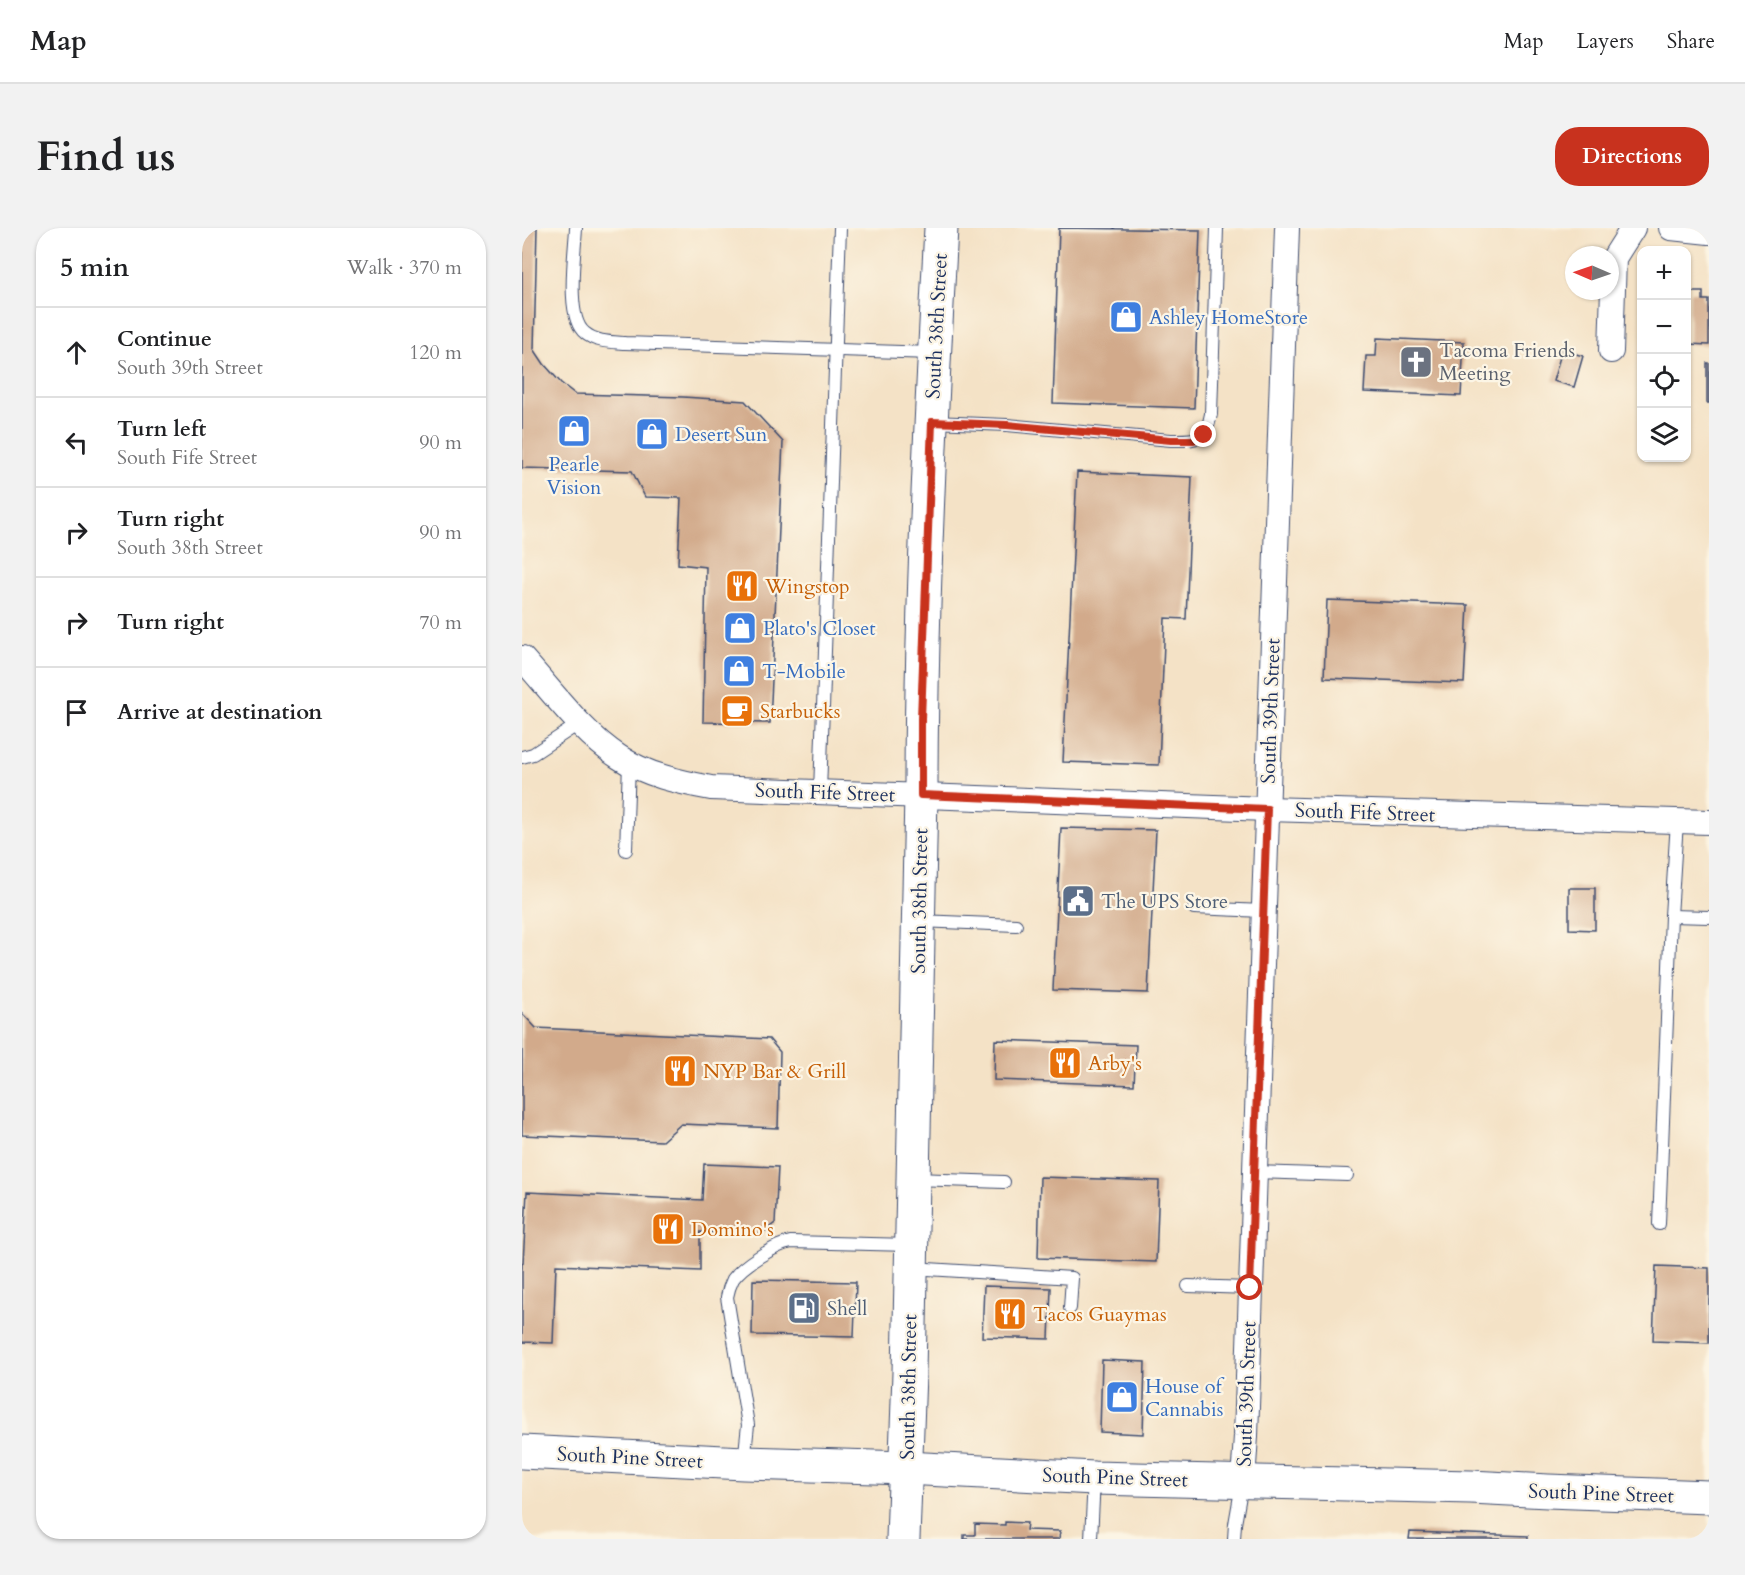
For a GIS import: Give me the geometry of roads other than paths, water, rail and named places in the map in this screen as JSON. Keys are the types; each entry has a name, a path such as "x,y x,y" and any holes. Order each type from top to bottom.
{"main road":[{"name":"South 38th Street","path":"903,1539 919,921 921,719 934,353 941,228"},
{"name":"South Pine Street","path":"522,1452 1094,1478 1471,1487 1709,1497"}],"street":[{"name":"South 39th Street","path":"1243,1481 1287,228"},
{"path":"1611,351 1614,258 1633,228"},
{"path":"1671,228 1709,232"},
{"name":"South Fife Street","path":"522,658 601,744 630,764 666,778 711,788 1267,809 1709,822"}],"lane":[{"path":"576,228 572,300 577,323 582,331 590,336 625,343 934,353"},
{"path":"820,792 840,228"},
{"path":"932,422 1007,425 1171,440 1194,440 1204,435 1211,414 1217,228"},
{"path":"522,757 533,754 580,723"},
{"path":"626,850 630,764"},
{"path":"1659,1224 1677,821"},
{"path":"1194,908 1263,911"},
{"path":"1671,916 1709,917"},
{"path":"919,921 1016,925"},
{"path":"1254,1172 1347,1175"},
{"path":"913,1179 1004,1182"},
{"path":"744,1463 748,1425 727,1298 736,1276 775,1247 791,1242 1072,1278 1070,1308"},
{"path":"1188,1286 1250,1288"},
{"path":"1090,1539 1094,1478"},
{"path":"1234,1539 1243,1481"}],"place":[{"name":"Ashley HomeStore","path":"1126,317"},
{"name":"Tacoma Friends Meeting","path":"1416,362"},
{"name":"Pearle Vision","path":"574,431"},
{"name":"Desert Sun","path":"652,434"},
{"name":"Wingstop","path":"742,586"},
{"name":"Plato's Closet","path":"740,628"},
{"name":"T-Mobile","path":"739,671"},
{"name":"Starbucks","path":"737,711"},
{"name":"The UPS Store","path":"1078,901"},
{"name":"Arby's","path":"1065,1063"},
{"name":"NYP Bar & Grill","path":"680,1071"},
{"name":"Domino's","path":"668,1229"},
{"name":"Shell","path":"804,1308"},
{"name":"Tacos Guaymas","path":"1010,1314"},
{"name":"House of Cannabis","path":"1122,1397"}]}
